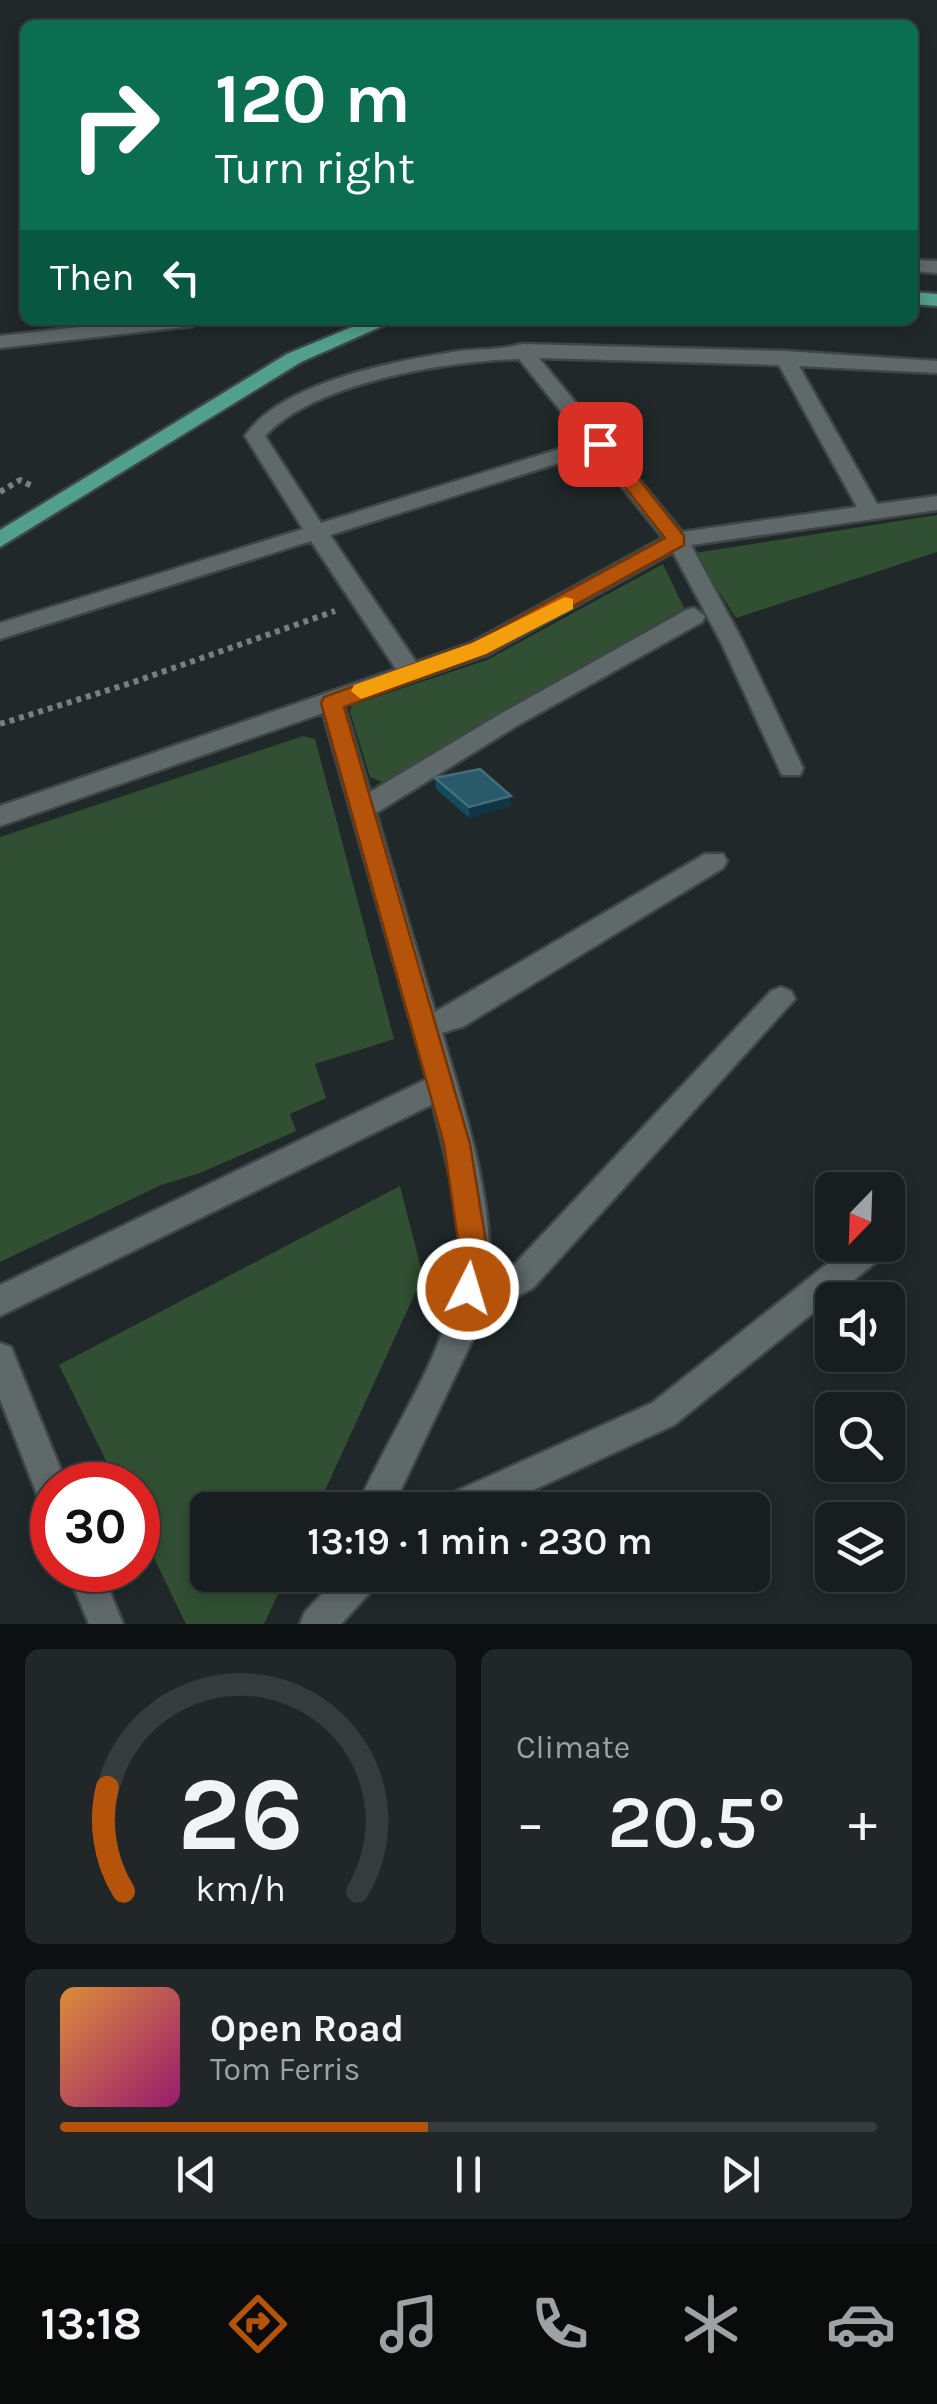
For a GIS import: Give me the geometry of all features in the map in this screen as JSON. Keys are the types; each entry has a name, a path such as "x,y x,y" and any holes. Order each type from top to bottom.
{"main road":[{"path":"0,540 294,358 370,325"}],"street":[{"path":"0,342 148,325"},
{"path":"522,350 677,540 732,642 791,768"},
{"path":"410,672 360,602 254,436 260,427 321,394 369,376 409,366 522,350 784,357 937,368"},
{"path":"784,357 872,514"},
{"path":"0,630 600,444"},
{"path":"0,816 479,649 677,540 937,503"},
{"path":"360,810 510,718 694,616"},
{"path":"332,703 443,1085 466,1190 475,1261 456,1344"},
{"path":"424,1027 454,1018 714,861"},
{"path":"382,1492 456,1344 486,1298 522,1278 781,999"},
{"path":"0,1301 443,1085"},
{"path":"492,1492 663,1414 853,1262"},
{"path":"0,1358 41,1462"},
{"path":"93,1592 106,1624"},
{"path":"317,1624 332,1592"},
{"path":"317,1624 347,1592"}],"path":[{"path":"0,492 20,480 41,491"},
{"path":"0,724 131,683 360,602"}],"green space":[{"path":"937,515 937,552 736,618 695,553"},
{"path":"663,564 684,608 382,782 370,777 350,712 352,705 487,660"},
{"path":"303,736 315,739 394,1039 315,1064 326,1098 290,1114 296,1131 200,1173 161,1185 0,1262 0,837"},
{"path":"400,1186 423,1276 324,1492 190,1492 190,1592 279,1592 264,1624 186,1624 160,1570 160,1462 107,1462 59,1365"}],"building":[{"path":"480,769 511,796 469,807 435,778"}],"slow traffic":[{"path":"361,691 479,649 565,604"}],"route":[{"path":"468,1289 475,1261 457,1144 332,703 479,649 677,540 600,444"}]}
